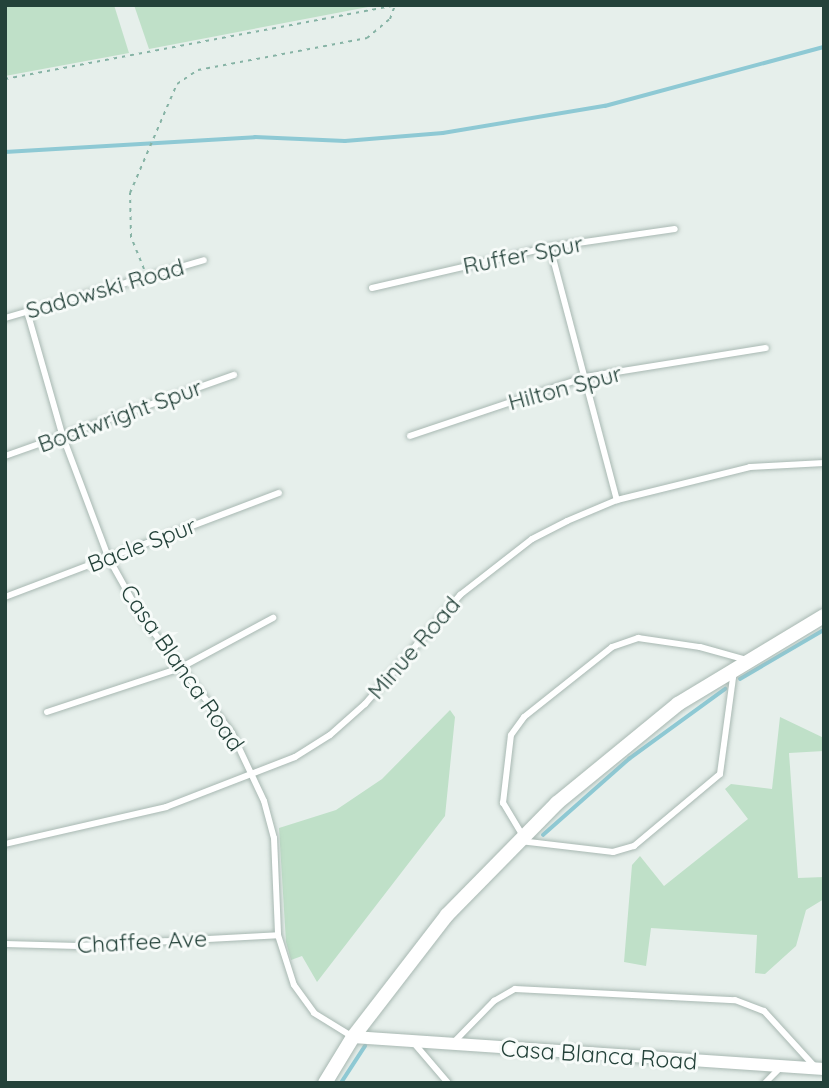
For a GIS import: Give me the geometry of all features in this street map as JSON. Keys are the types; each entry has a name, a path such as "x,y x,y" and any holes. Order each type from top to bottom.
{"street":[{"path":"325,1083 353,1037 447,915 521,838 605,761 741,663 824,615"},
{"name":"Casa Blanca Road","path":"353,1037 821,1069"}],"lane":[{"name":"Ruffer Spur","path":"372,288 550,247 675,229"},
{"path":"550,247 617,500"},
{"name":"Sadowski Road","path":"5,318 204,260"},
{"name":"Casa Blanca Road","path":"27,311 63,437 108,557 141,616 232,733 252,774 274,838 278,935 294,985 314,1013 353,1037"},
{"name":"Hilton Spur","path":"410,436 585,377 766,348"},
{"name":"Boatwright Spur","path":"5,456 234,375"},
{"name":"Minue Road","path":"5,844 112,822 252,774 330,735 365,704 460,595 532,538 617,500 750,467 824,463"},
{"name":"Bacle Spur","path":"5,597 279,493"},
{"path":"47,712 180,668 273,618"},
{"path":"638,638 700,647 741,663 724,766 706,788 624,852 521,838 503,803 510,734 524,717 601,656 626,640 638,638"},
{"name":"Chaffee Ave","path":"5,944 78,946 278,935"},
{"path":"451,1045 494,1001 514,989 533,987 750,1002 764,1011 821,1069"},
{"path":"413,1042 448,1083"},
{"path":"765,1083 782,1067"}],"path":[{"path":"5,79 395,5"},
{"path":"147,276 131,237 128,210 141,161 177,84 198,70 367,38 390,19 395,5"}],"green space":[{"path":"5,5 114,5 129,53 5,76"},
{"path":"134,5 367,5 368,7 149,49"},
{"path":"450,710 455,717 445,816 317,982 302,956 291,960 286,942 279,828 336,810 382,779"},
{"path":"780,717 824,738 824,751 789,753 798,878 824,877 824,899 806,910 796,946 765,974 755,973 757,935 651,928 646,966 624,962 632,865 640,856 664,886 748,819 725,789 731,784 772,789"}],"waterway":[{"path":"5,152 255,137 345,141 443,133 605,106 824,47"},
{"path":"740,679 824,630"},
{"path":"543,835 629,759 725,689"},
{"path":"341,1083 365,1046"}]}
